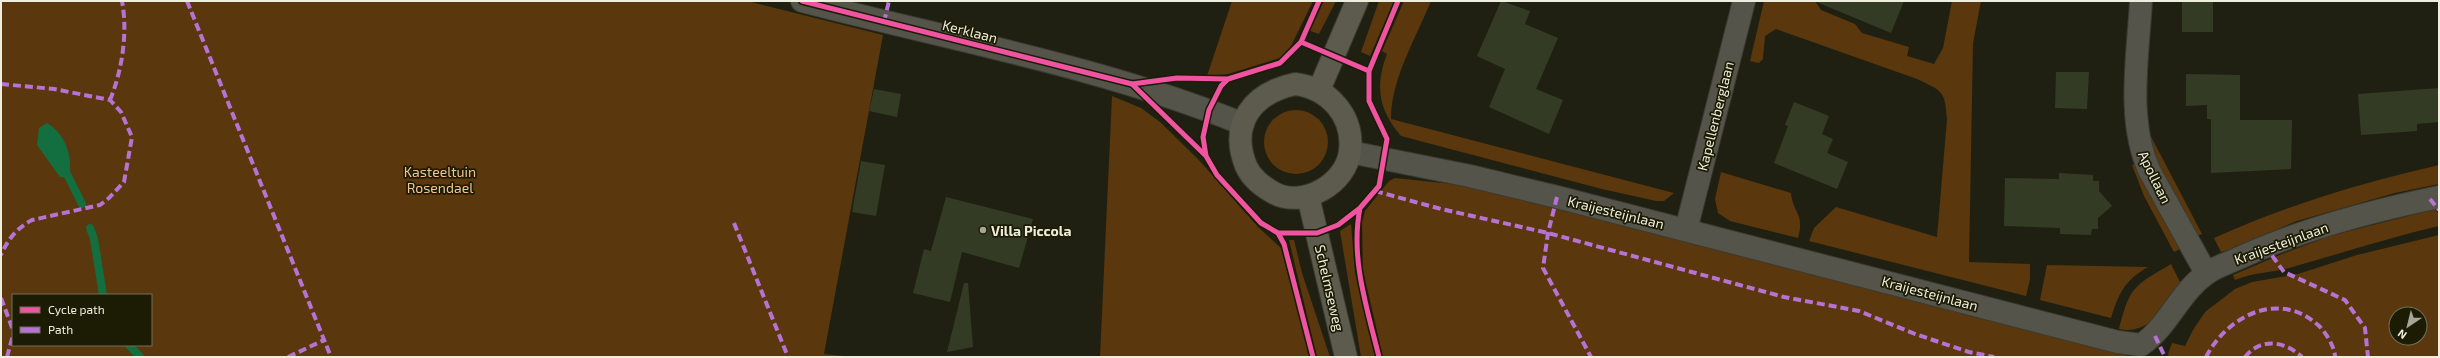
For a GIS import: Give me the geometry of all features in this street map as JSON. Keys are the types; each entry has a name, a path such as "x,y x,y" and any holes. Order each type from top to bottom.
{"main road":[{"path":"1319,90 1357,1"},
{"path":"1295,84 1319,90 1330,97 1339,107 1348,128 1350,152 1343,169 1332,184 1308,196 1294,199 1278,195 1262,186 1250,174 1242,155 1243,124 1249,110 1260,98 1279,88 1295,84"},
{"name":"Schelmseweg","path":"1308,196 1346,357"}],"street":[{"name":"Kerklaan","path":"802,1 1132,84 1243,124"},
{"name":"Kapellenberglaan","path":"1686,230 1744,1"},
{"name":"Apollaan","path":"2140,1 2136,114 2137,137 2142,155 2150,172 2206,273"},
{"name":"Kraijesteijnlaan","path":"1350,152 1470,176 1686,230 2118,342 2141,345 2155,336 2185,296 2206,273 2272,244 2354,217 2439,197"}],"green space":[{"name":"Kasteeltuin Rosendael","path":"1,1 747,1 883,35 824,354 854,357 1,357"},
{"path":"1232,1 1313,1 1291,46 1280,58 1228,74 1207,76"},
{"path":"1324,1 1336,1 1319,34 1310,31"},
{"path":"1379,1 1394,1 1370,56 1361,52"},
{"path":"1404,1 1431,1 1405,59 1395,89 1391,119 1674,193 1664,201 1656,201 1602,189 1401,136 1393,126 1383,107 1380,87 1383,66 1387,54 1382,51"},
{"path":"1764,1 1815,1 1821,10 1855,24 1862,33 1909,47 1907,56 1934,64 1943,48 1952,1 1981,1 1973,43 1969,262 2030,264 2030,279 2026,296 1809,241 1814,228 1836,207 1937,237 1947,119 1945,102 1941,93 1937,89 1917,79 1776,29 1765,36 1763,59 1759,63 1750,61"},
{"path":"1112,96 1141,108 1160,122 1198,159 1258,227 1281,248 1310,357 1100,357"},
{"path":"1296,110 1308,112 1319,119 1326,130 1328,142 1326,154 1319,165 1308,172 1296,174 1284,172 1273,165 1266,154 1264,142 1266,130 1273,119 1284,112"},
{"path":"2147,129 2202,234 2197,236 2157,162"},
{"path":"2135,164 2180,249 2174,252 2144,196 2132,165"},
{"path":"2439,165 2439,184 2395,193 2297,221 2221,252 2214,238 2297,205 2381,179"},
{"path":"1721,172 1791,193 1800,223 1798,238 1730,221 1718,213 1715,199"},
{"path":"1395,178 1452,184 1496,192 2132,357 1383,357 1363,270 1362,222 1365,211 1389,181"},
{"path":"2435,209 2439,214 2439,226 2282,270 2249,275 2235,280 2233,275 2282,254 2330,236"},
{"path":"1351,224 1355,273 1375,357 1361,357 1340,231"},
{"path":"2439,235 2439,357 2169,357 2168,354 2172,343 2185,346 2193,330 2205,312 2235,289 2252,282 2298,274 2357,255"},
{"path":"1289,240 1294,240 1302,273 1330,357 1317,357"},
{"path":"2171,264 2180,282 2155,315 2154,319 2146,325 2138,328 2129,330 2119,329 2127,304 2135,289 2149,277"},
{"path":"2047,265 2148,267 2133,277 2124,288 2117,301 2111,318 2040,300"}],"shaded area":[{"path":"47,123 53,127 63,139 69,155 70,171 68,178 60,177 37,145 39,128"}],"building":[{"path":"1501,1 1530,11 1525,24 1558,38 1536,89 1563,100 1549,134 1489,107 1505,69 1477,56"},
{"path":"1814,1 1904,1 1891,33"},
{"path":"2182,1 2213,1 2213,32 2182,32"},
{"path":"2056,72 2089,72 2087,109 2055,108"},
{"path":"2186,74 2240,75 2240,120 2292,120 2291,169 2211,173 2211,119 2207,119 2207,105 2186,106"},
{"path":"2439,88 2439,122 2417,124 2417,131 2361,135 2358,94"},
{"path":"874,89 901,94 897,117 869,111"},
{"path":"1794,102 1829,116 1822,134 1833,139 1827,153 1848,162 1837,189 1774,163 1788,126 1785,125"},
{"path":"861,161 885,165 876,216 852,212"},
{"path":"2059,173 2093,175 2093,181 2099,181 2099,191 2112,206 2098,218 2098,229 2092,229 2091,235 2060,234 2060,228 2004,226 2005,178 2059,179"},
{"name":"Villa Piccola","path":"946,197 1033,219 1019,268 962,252 950,302 913,293 924,249 931,251"},
{"path":"964,283 968,283 973,347 947,352"}],"waterway":[{"path":"64,168 82,204"},
{"path":"90,228 94,239 103,294"},
{"path":"130,346 140,357"}],"marked path":[{"path":"110,100 118,77 123,52 124,13 122,1"},
{"path":"187,1 331,357"},
{"path":"884,22 889,1"},
{"path":"1,84 54,89 110,100 121,112 132,137 124,182 109,198 100,205 32,220 14,234 1,255"},
{"path":"1375,191 1441,209 1548,233 1784,297 1859,311 1915,334 1969,352 1994,357"},
{"path":"1557,197 1548,233 1543,268 1591,357"},
{"path":"2430,199 2439,210"},
{"path":"734,223 788,357"},
{"path":"2265,246 2284,272 2345,300 2365,328 2368,357"},
{"path":"1,298 12,327"},
{"path":"2206,357 2227,329 2241,319 2256,312 2271,309 2287,309 2303,315 2318,325 2324,331 2329,340 2335,353 2335,357"},
{"path":"2155,336 2165,357"},
{"path":"7,357 12,339"},
{"path":"288,357 324,340"},
{"path":"2245,357 2258,346 2266,344 2288,347 2302,357"}],"cycle path":[{"path":"802,1 1132,84 1177,78 1228,79"},
{"path":"1319,1 1301,42 1280,63 1228,79 1221,86 1209,110 1203,137 1206,156 1217,175 1261,223 1278,233 1317,233 1338,225 1360,208 1379,186 1387,139 1369,101 1369,71 1398,1"},
{"path":"1301,42 1369,71"},
{"path":"1132,84 1206,156"},
{"path":"1360,208 1357,227 1358,264 1365,302 1379,357"},
{"path":"1278,233 1284,244 1313,357"}],"place":[{"name":"Villa Piccola","path":"983,230"}]}
